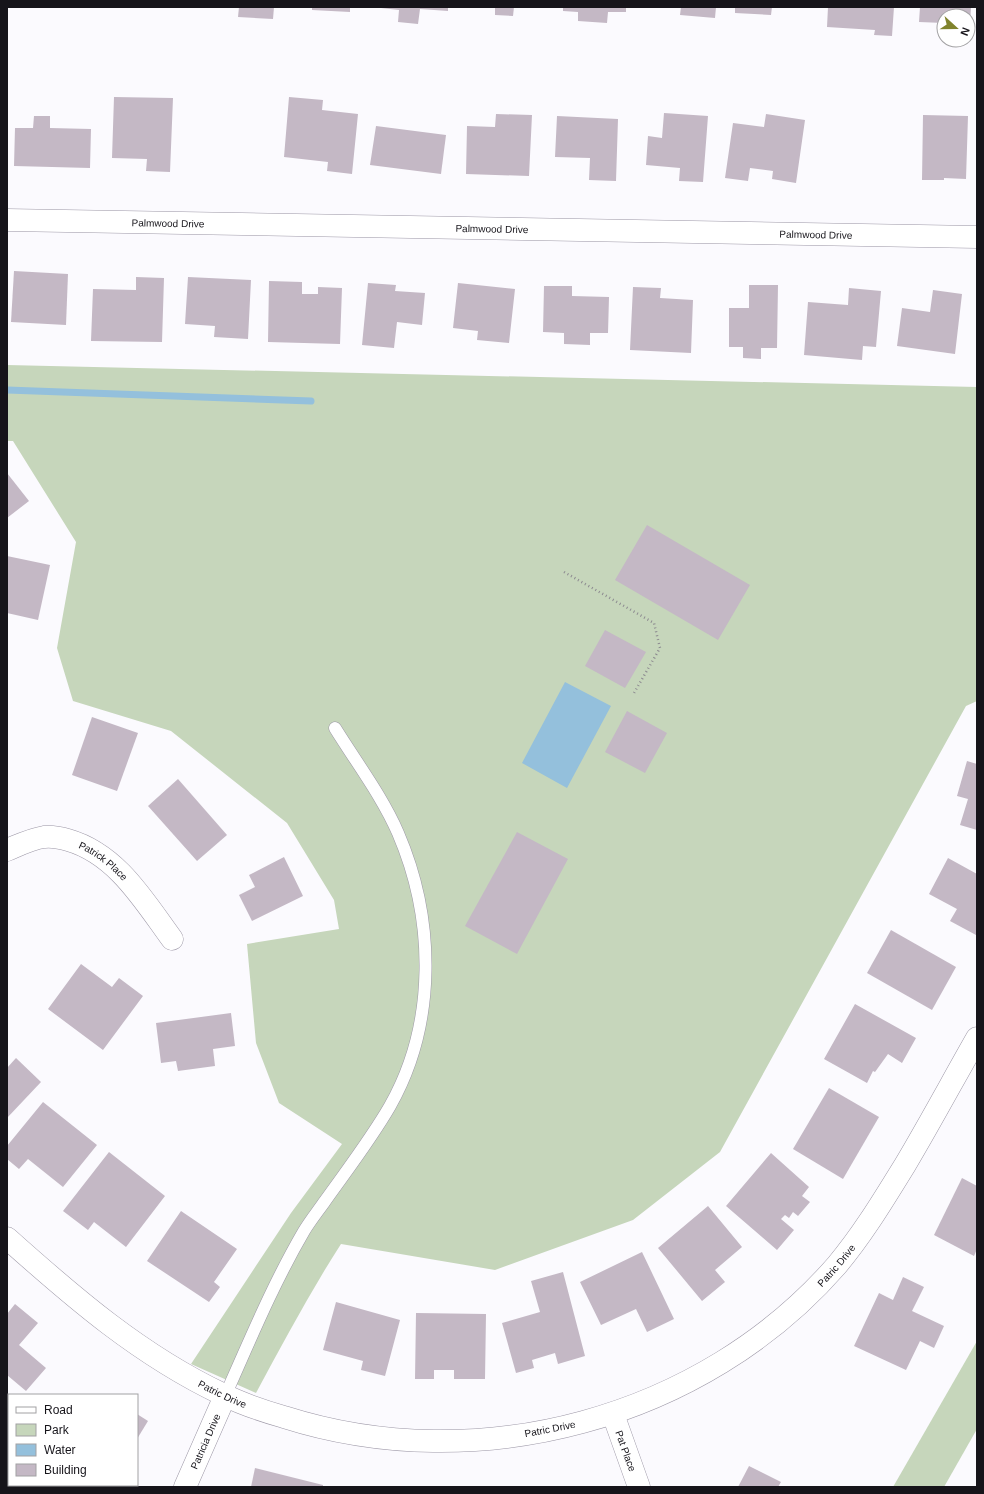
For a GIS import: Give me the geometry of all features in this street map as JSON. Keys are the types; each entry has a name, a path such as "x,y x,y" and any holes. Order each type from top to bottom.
{"street":[{"name":"Palmwood Drive","path":"7,220 977,238"},
{"name":"Patrick Place","path":"7,850 29,841 46,837 63,839 80,844 94,851 109,862 131,884 172,939"},
{"name":"Patric Drive","path":"7,1238 124,1336 162,1362 225,1396 271,1413 333,1431 364,1436 421,1441 468,1441 549,1431 614,1414 673,1388 722,1362 784,1318 818,1284 851,1247 882,1202 977,1038"},
{"name":"Patricia Drive","path":"185,1487 225,1396"},
{"name":"Pat Place","path":"614,1414 639,1487"}],"lane":[{"path":"225,1396 268,1300 304,1230 374,1133 391,1104 407,1070 418,1038 423,1010 425,952 421,911 412,871 398,832 379,797 334,728"}],"path":[{"path":"564,572 654,623 660,648 634,693"}],"green space":[{"path":"7,365 977,387 977,701 966,706 720,1152 633,1220 495,1270 341,1244 308,1299 256,1393 191,1364 291,1213 342,1144 279,1103 256,1043 247,944 339,929 334,900 287,823 171,731 73,701 57,648 76,542 13,441 7,441"},
{"path":"977,1341 977,1429 944,1487 893,1487"}],"water":[{"path":"565,682 611,706 567,788 522,763"}],"building":[{"path":"239,7 274,7 273,19 238,17"},
{"path":"312,7 350,7 350,12 312,10"},
{"path":"381,7 448,7 448,11 420,9 418,24 398,22 399,10"},
{"path":"495,7 514,7 513,16 495,15"},
{"path":"563,7 626,7 626,12 608,12 607,23 578,21 578,12 563,11"},
{"path":"681,7 716,7 715,18 680,15"},
{"path":"735,7 772,7 771,15 735,13"},
{"path":"828,7 894,7 892,36 874,35 875,30 827,27"},
{"path":"920,7 971,7 936,8 936,23 919,22"},
{"path":"114,97 173,98 170,172 146,171 147,159 112,158"},
{"path":"289,97 323,100 322,110 358,114 352,174 327,171 328,162 284,157"},
{"path":"664,113 708,116 703,182 679,181 680,168 646,165 648,136 662,138"},
{"path":"496,114 532,115 529,176 466,174 467,126 495,127"},
{"path":"766,114 805,120 796,183 772,179 773,171 750,168 748,181 725,178 733,123 764,127"},
{"path":"923,115 968,116 966,179 944,178 944,180 922,180"},
{"path":"34,116 50,116 50,128 91,129 90,168 14,166 15,128 33,128"},
{"path":"557,116 618,119 616,181 589,180 590,158 555,157"},
{"path":"376,126 446,135 441,174 370,165"},
{"path":"14,271 68,274 66,325 11,322"},
{"path":"136,277 164,278 162,342 91,341 93,289 136,290"},
{"path":"188,277 251,280 248,339 214,337 215,326 185,324"},
{"path":"269,281 302,282 302,294 318,294 318,287 342,288 340,344 268,342"},
{"path":"368,283 396,285 395,291 425,293 422,325 397,322 394,348 362,345"},
{"path":"458,283 515,289 509,343 477,340 478,331 453,328"},
{"path":"749,285 778,285 777,348 761,348 761,359 743,358 743,347 729,347 729,308 749,308"},
{"path":"544,286 572,286 572,296 609,297 608,333 590,333 590,345 564,344 564,333 543,332"},
{"path":"633,287 661,288 660,298 693,300 691,353 630,350"},
{"path":"849,288 881,291 876,347 863,346 862,360 804,355 808,302 848,305"},
{"path":"933,290 962,294 955,354 897,346 902,308 930,312"},
{"path":"7,473 29,501 7,518"},
{"path":"647,525 750,585 718,640 615,580"},
{"path":"7,556 50,565 38,620 7,613"},
{"path":"605,630 646,652 625,688 585,666"},
{"path":"627,711 667,733 645,773 605,752"},
{"path":"92,717 138,733 117,791 72,775"},
{"path":"967,761 977,764 977,830 960,825 968,799 957,796"},
{"path":"178,779 227,835 197,861 148,806"},
{"path":"517,832 568,859 517,954 465,926"},
{"path":"284,857 303,896 252,921 239,895 255,887 249,875"},
{"path":"948,858 977,874 976,935 950,921 957,909 929,894"},
{"path":"891,930 956,967 932,1010 867,973"},
{"path":"81,964 112,987 119,978 143,996 103,1050 48,1009"},
{"path":"855,1004 916,1038 902,1063 888,1054 875,1072 873,1071 867,1083 824,1059"},
{"path":"231,1013 235,1046 213,1049 215,1066 178,1071 176,1061 161,1063 156,1023"},
{"path":"16,1058 41,1082 7,1118 7,1068"},
{"path":"829,1088 879,1117 843,1179 793,1149"},
{"path":"43,1102 97,1145 63,1187 28,1159 19,1169 7,1159 7,1146"},
{"path":"109,1152 165,1196 126,1247 94,1222 88,1230 63,1211"},
{"path":"771,1153 809,1187 802,1196 810,1202 798,1216 793,1212 789,1218 785,1215 781,1219 794,1230 777,1250 726,1206"},
{"path":"962,1178 977,1186 977,1249 974,1256 934,1235"},
{"path":"708,1206 742,1247 715,1270 725,1282 702,1301 658,1248"},
{"path":"181,1211 237,1249 214,1282 220,1287 209,1302 147,1261"},
{"path":"642,1252 674,1319 647,1332 636,1309 601,1325 580,1282"},
{"path":"563,1272 585,1356 558,1364 555,1353 532,1360 534,1368 516,1373 502,1323 540,1312 531,1281"},
{"path":"903,1277 924,1287 912,1311 944,1326 934,1348 920,1341 906,1370 854,1346 879,1293 893,1300"},
{"path":"336,1302 400,1320 385,1376 361,1370 363,1361 323,1350"},
{"path":"15,1304 38,1323 19,1345 46,1368 26,1391 7,1375 7,1314"},
{"path":"416,1313 486,1314 485,1379 454,1379 454,1370 434,1370 434,1379 415,1379"},
{"path":"138,1415 148,1421 138,1437"},
{"path":"749,1466 781,1482 778,1487 738,1487"},
{"path":"255,1468 323,1485 323,1487 251,1487"}],"waterway":[{"path":"7,390 311,401"}]}
